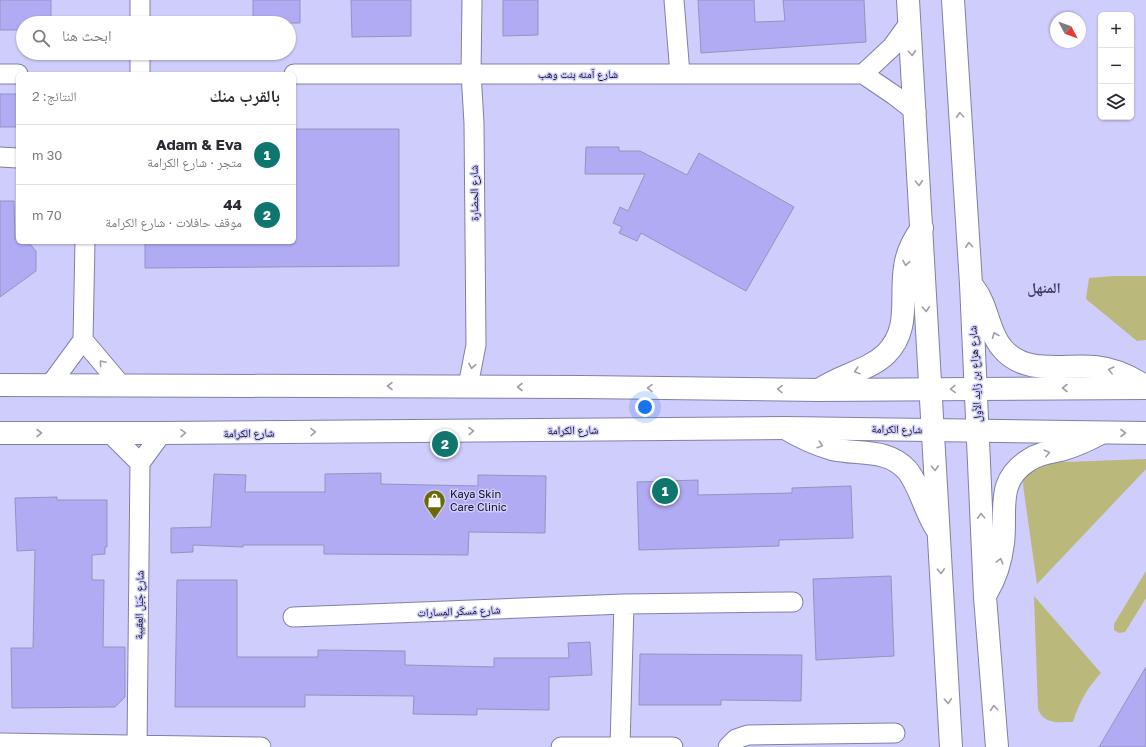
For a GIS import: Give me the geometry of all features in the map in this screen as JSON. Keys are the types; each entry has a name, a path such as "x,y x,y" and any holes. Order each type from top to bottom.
{"main road":[{"path":"908,0 916,112 930,389 951,747"},
{"name":"شارع هزاع بن زايد الأول","path":"953,0 971,284 985,597 997,747"},
{"path":"819,390 838,378 870,366 886,354 893,346 902,328 904,319 904,277 907,256 913,241 922,228"},
{"path":"971,284 983,303 997,341 1007,354 1016,360 1033,366 1106,369 1128,376 1146,388"},
{"path":"0,385 468,386 819,390 1146,388"},
{"path":"785,428 820,445 846,451 879,454 895,460 911,476 926,512 938,532"},
{"name":"شارع الكرامة","path":"0,433 785,428 1146,433"},
{"path":"985,597 992,584 1001,556 1004,527 1003,502 1009,482 1014,473 1021,465 1038,455 1075,445 1101,433"}],"street":[{"path":"140,0 140,16"},
{"name":"شارع الحضارة","path":"468,386 476,345 474,123 471,73 472,0"},
{"path":"674,0 680,74"},
{"path":"910,22 892,47 863,74 916,112"},
{"path":"140,60 140,72"},
{"path":"0,74 16,74"},
{"name":"شارع آمنه بنت وهب","path":"296,74 863,74"},
{"path":"0,157 16,158"},
{"path":"50,385 83,340 85,244"},
{"path":"83,340 121,385"},
{"path":"110,433 140,463 162,433"},
{"name":"شارع جَبَل العِقيبة","path":"138,746 140,463"},
{"name":"شارع مَسكَر المِسارات","path":"293,617 624,604 793,602"},
{"path":"620,746 624,604"},
{"path":"728,747 736,739 748,735 895,733"},
{"path":"0,743 261,747"},
{"path":"561,747 673,747"}],"shaded area":[{"path":"1146,276 1146,340 1137,341 1086,299 1089,278"},
{"path":"1146,459 1146,469 1037,584 1023,485 1025,473 1039,463"},
{"path":"1146,571 1146,598 1125,632 1119,633 1114,630 1114,624"},
{"path":"1034,596 1101,673 1084,696 1073,722 1052,722 1044,718 1038,709"}],"building":[{"path":"0,0 51,0 51,16 16,16 16,30 0,30"},
{"path":"253,0 300,0 300,23 296,23 296,16 253,16"},
{"path":"351,0 411,0 411,36 352,37"},
{"path":"503,0 538,0 538,35 503,36"},
{"path":"698,0 754,0 755,22 785,21 783,0 864,0 866,42 701,53"},
{"path":"0,94 16,94 16,127 0,127"},
{"path":"296,129 399,129 399,266 145,268 145,244 296,244"},
{"path":"586,147 619,147 619,151 640,151 687,175 699,153 794,207 746,291 641,233 637,241 619,233 622,227 613,223 620,207 628,211 645,174 585,174"},
{"path":"0,201 14,201 16,244 30,244 36,251 36,271 0,297"},
{"path":"381,473 381,484 478,486 478,475 546,476 545,533 469,532 468,555 324,554 324,545 243,545 243,547 193,545 193,552 171,553 171,528 211,527 214,474 246,475 245,492 325,492 325,474"},
{"path":"698,480 698,495 792,493 792,488 851,486 853,538 779,540 779,546 639,550 637,482"},
{"path":"57,497 57,500 107,500 107,547 105,547 105,554 92,555 92,580 104,580 103,647 125,647 125,697 115,707 12,708 11,648 33,648 35,550 17,551 15,498"},
{"path":"891,576 894,656 816,660 813,579"},
{"path":"177,580 237,580 237,657 318,657 318,650 405,651 405,665 494,667 494,658 569,658 568,643 590,642 592,675 549,677 549,710 477,709 477,715 413,714 414,696 305,695 305,707 175,707"},
{"path":"640,654 802,655 801,701 721,700 721,705 639,705"},
{"path":"1146,667 1146,747 1099,747"}],"place":[{"name":"44","path":"445,444"},
{"name":"Adam & Eva","path":"665,491"},
{"name":"Kaya Skin Care Clinic","path":"434,520"}],"district":[{"name":"المنهل","path":"1044,288"}]}
